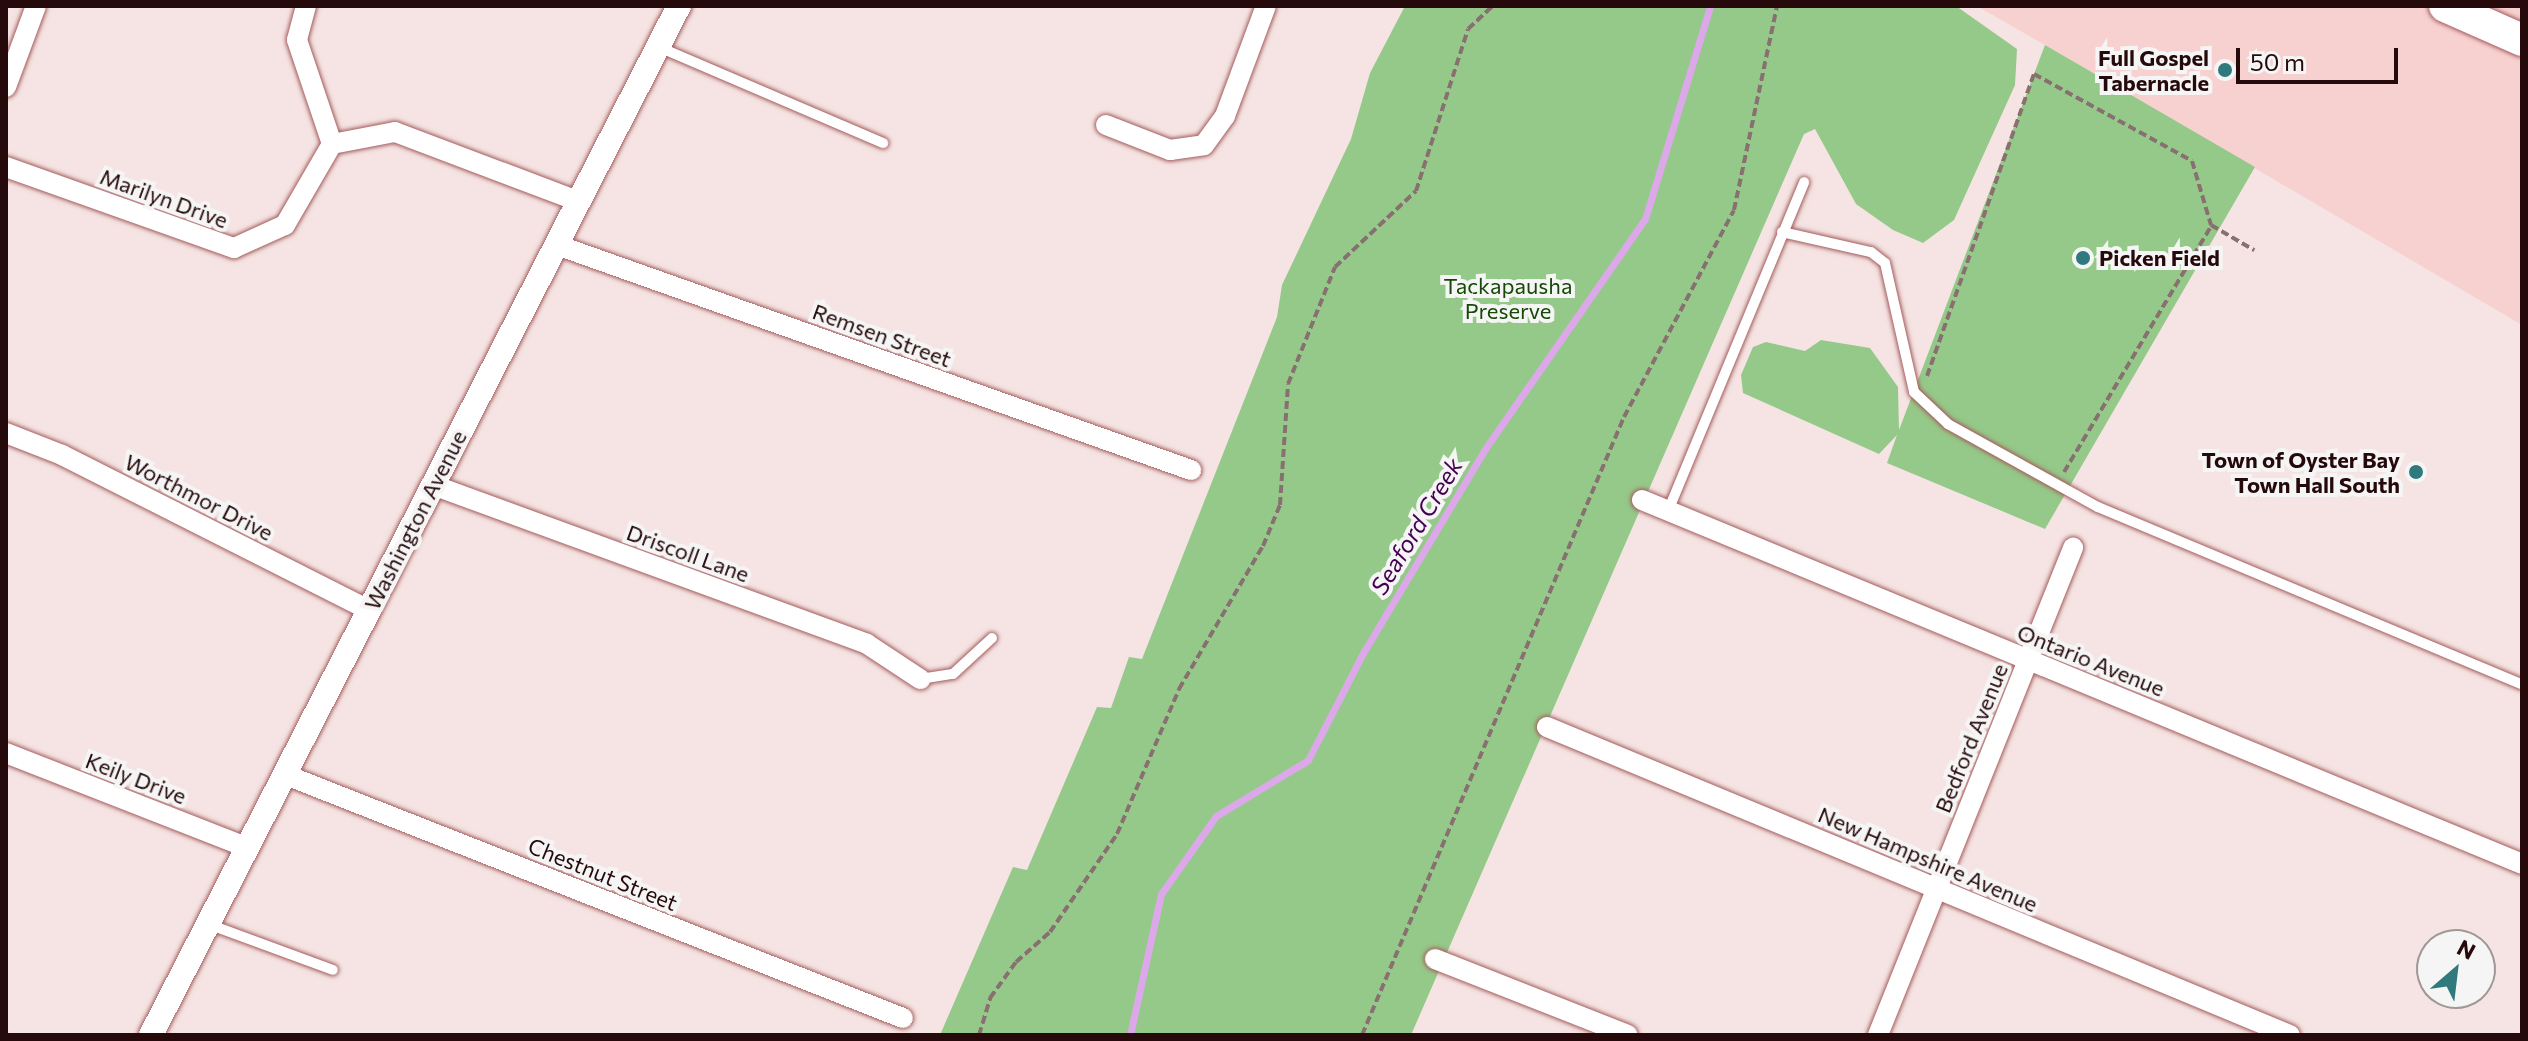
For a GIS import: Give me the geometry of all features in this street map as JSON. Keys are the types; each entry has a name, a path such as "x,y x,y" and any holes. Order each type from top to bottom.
{"main road":[{"path":"2445,6 2522,40"}],"street":[{"path":"6,87 36,6"},
{"path":"306,6 297,40 332,144 395,132 580,202"},
{"name":"Washington Avenue","path":"151,1035 679,6"},
{"path":"1106,125 1170,150 1204,145 1225,116 1266,6"},
{"name":"Marilyn Drive","path":"6,167 234,248 285,225 332,144"},
{"name":"Remsen Street","path":"557,245 1191,470"},
{"name":"Worthmor Drive","path":"6,433 62,455 369,610"},
{"name":"Driscoll Lane","path":"433,485 867,644 920,679"},
{"name":"Ontario Avenue","path":"1642,500 2522,864"},
{"name":"Bedford Avenue","path":"1878,1035 2073,548"},
{"name":"New Hampshire Avenue","path":"1547,727 2290,1035"},
{"name":"Keily Drive","path":"6,753 248,848"},
{"name":"Chestnut Street","path":"286,775 903,1018"},
{"path":"1435,959 1628,1035"}],"lane":[{"path":"659,47 883,143"},
{"path":"1668,511 1804,182"},
{"path":"1782,232 1871,252 1885,263 1919,398 1948,424 2058,482 2098,507 2522,684"},
{"path":"920,679 953,674 992,638"},
{"path":"208,924 333,970"}],"path":[{"path":"979,1035 990,998 1016,962 1050,932 1117,834 1179,689 1263,546 1280,505 1288,384 1335,267 1416,191 1468,29 1493,6"},
{"path":"1362,1035 1624,417 1734,210 1777,6"},
{"path":"1919,398 2034,74 2192,161 2211,225 2254,250"},
{"path":"2058,482 2211,225"}],"shaded area":[{"path":"1977,6 2522,6 2522,325 2045,45"}],"green space":[{"name":"Tackapausha Preserve","path":"1405,6 1956,6 2017,49 2015,85 1954,220 1923,243 1893,230 1856,204 1815,129 1804,134 1411,1035 940,1035 1013,867 1027,870 1097,707 1111,708 1129,657 1142,659 1277,317 1282,285 1351,139 1370,73"},
{"name":"Picken Field","path":"2045,45 2255,167 2045,529 1887,463 1897,435 1879,454 1743,393 1741,375 1753,347 1766,342 1805,351 1821,340 1870,348 1898,387 1899,430"}],"waterway":[{"name":"Seaford Creek","path":"1130,1035 1161,894 1216,816 1308,760 1363,653 1485,449 1645,219 1710,6"}],"place":[{"name":"Full Gospel Tabernacle","path":"2225,70"},
{"name":"Picken Field","path":"2083,258"},
{"name":"Town of Oyster Bay Town Hall South","path":"2416,472"}]}
